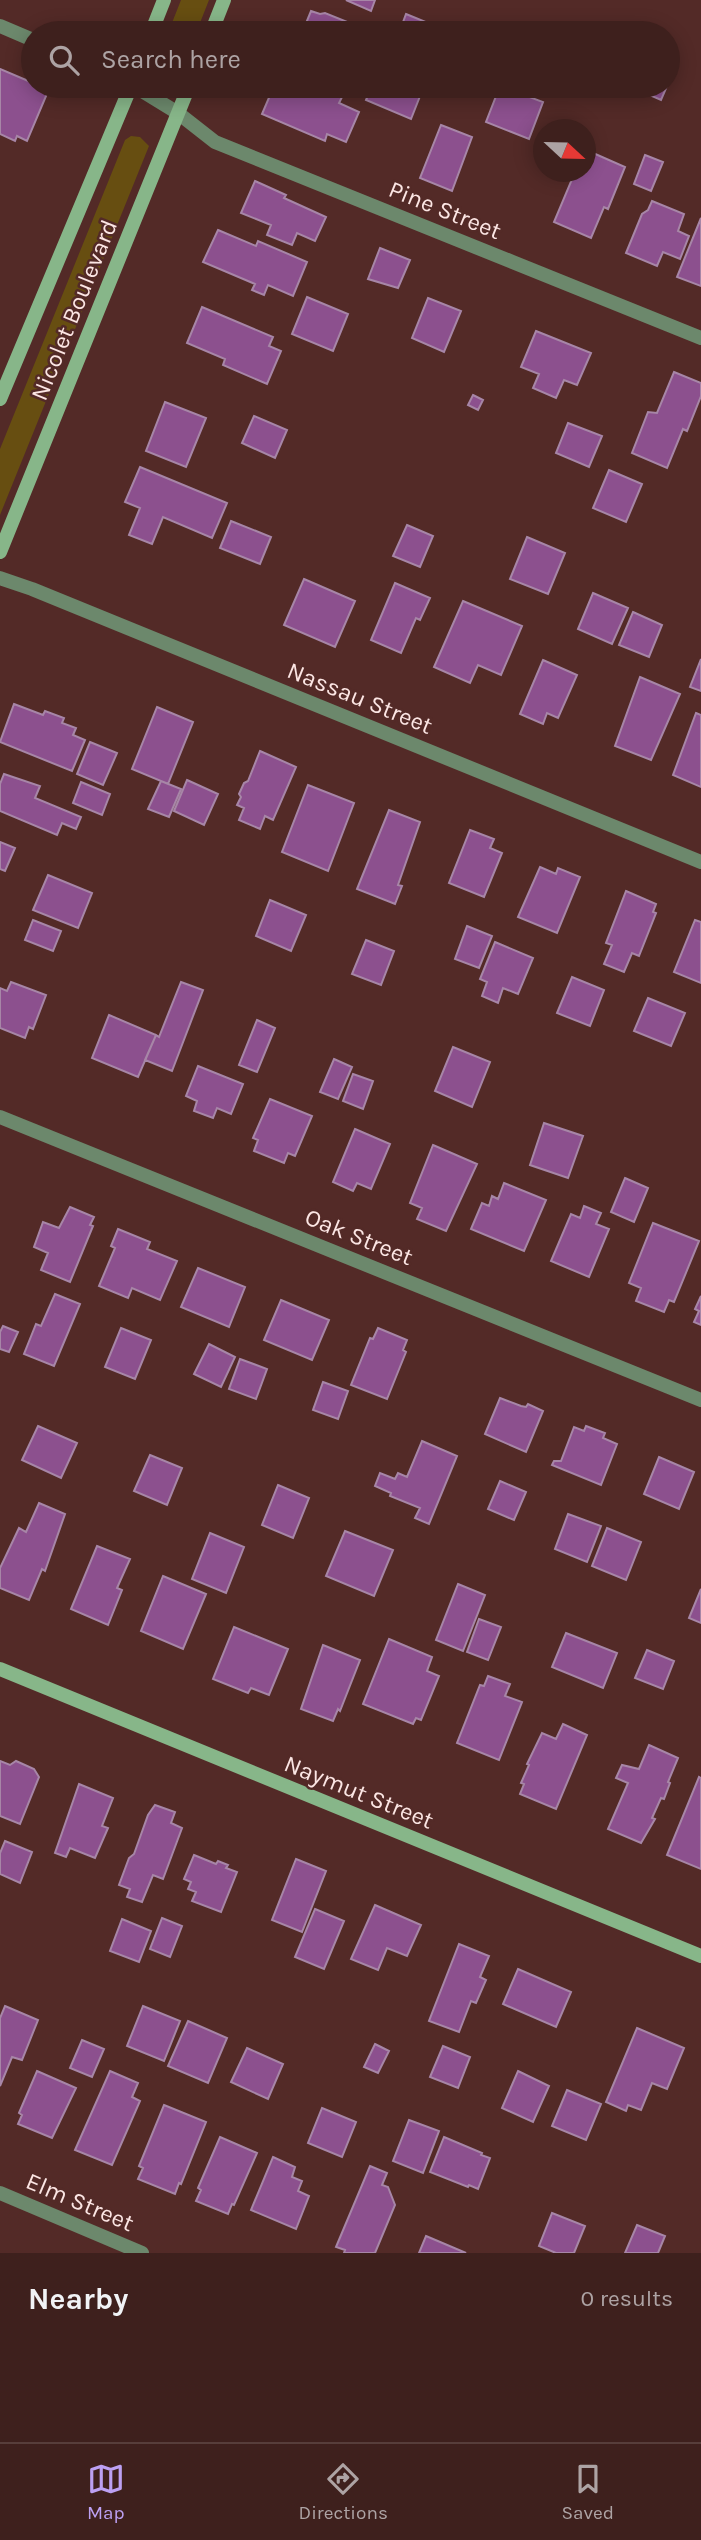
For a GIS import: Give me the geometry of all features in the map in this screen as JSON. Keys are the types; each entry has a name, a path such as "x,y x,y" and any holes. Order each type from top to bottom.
{"street":[{"path":"156,21 164,0"},
{"path":"216,21 224,0"},
{"path":"0,26 21,35"},
{"name":"Nicolet Boulevard","path":"0,399 128,98"},
{"name":"Pine Street","path":"153,98 178,113 215,142 701,338"},
{"name":"Nicolet Boulevard","path":"0,552 184,98"},
{"name":"Nassau Street","path":"0,578 701,862"},
{"name":"Oak Street","path":"0,1117 701,1400"},
{"name":"Naymut Street","path":"0,1669 701,1956"},
{"name":"Elm Street","path":"0,2193 142,2253"}],"shaded area":[{"path":"181,0 209,0 201,21 173,21"},
{"path":"131,136 140,137 149,146 0,515 0,449 125,140"}],"building":[{"path":"346,0 375,0 371,11"},
{"path":"311,11 345,21 307,21"},
{"path":"406,14 423,21 403,21"},
{"path":"0,69 21,78 21,98 45,98 27,141 17,136 15,141 0,134"},
{"path":"269,98 342,98 339,103 359,112 346,142 327,134 325,141 262,114"},
{"path":"367,98 419,98 411,119 366,100"},
{"path":"495,98 532,98 543,102 537,119 533,119 529,139 486,122"},
{"path":"441,125 472,137 452,191 420,178"},
{"path":"596,154 625,167 608,209 604,207 591,238 554,222 571,182 596,182"},
{"path":"645,155 663,162 651,191 634,184"},
{"path":"255,181 326,217 315,241 297,233 292,245 267,235 271,225 241,213"},
{"path":"652,201 684,214 678,231 689,236 680,259 663,252 657,266 626,253 642,214 648,210"},
{"path":"701,218 701,286 677,277"},
{"path":"218,230 256,246 258,241 307,262 293,296 268,285 264,295 252,290 255,284 203,262"},
{"path":"380,248 410,260 398,288 368,279"},
{"path":"307,297 348,314 333,351 292,334"},
{"path":"428,298 461,311 444,352 412,338"},
{"path":"202,307 273,337 269,346 281,351 267,384 223,365 225,359 187,343"},
{"path":"536,331 591,353 577,385 564,380 556,398 533,388 539,374 521,367"},
{"path":"674,372 701,383 701,396 687,431 683,429 667,468 632,453 648,412 657,413"},
{"path":"473,395 483,400 478,410 468,405"},
{"path":"165,402 206,418 186,467 146,451"},
{"path":"254,416 287,430 275,458 242,443"},
{"path":"568,423 602,436 589,467 556,453"},
{"path":"140,467 227,503 212,538 163,517 152,544 129,535 140,508 125,502"},
{"path":"609,470 642,484 626,522 593,508"},
{"path":"231,521 271,537 260,564 220,548"},
{"path":"407,525 433,536 420,567 393,556"},
{"path":"527,537 565,553 548,594 510,579"},
{"path":"304,579 355,601 335,647 284,625"},
{"path":"395,583 430,598 420,620 416,618 401,653 371,640"},
{"path":"593,593 628,608 612,644 578,629"},
{"path":"463,601 522,626 501,675 478,665 470,683 434,667"},
{"path":"633,612 662,625 649,657 619,645"},
{"path":"701,659 701,691 690,687"},
{"path":"543,660 577,675 558,718 547,713 543,724 520,714"},
{"path":"640,677 680,694 651,760 615,746"},
{"path":"14,704 43,715 45,711 64,718 62,723 76,728 73,735 85,740 72,771 0,742"},
{"path":"157,707 193,722 168,784 132,769"},
{"path":"696,713 701,715 701,787 673,775"},
{"path":"90,742 117,753 103,785 77,774"},
{"path":"260,751 296,767 273,820 265,816 260,829 239,820 244,808 237,805 241,797 239,794 244,783 248,781"},
{"path":"4,774 40,786 35,798 81,817 76,829 62,823 57,835 0,811 0,784"},
{"path":"187,780 218,794 204,825 174,811"},
{"path":"161,781 181,789 169,817 148,809"},
{"path":"81,782 110,794 102,815 73,803"},
{"path":"308,785 354,803 328,871 282,852"},
{"path":"389,810 420,822 398,885 402,886 395,904 357,889"},
{"path":"470,830 494,839 490,848 502,853 484,897 449,883"},
{"path":"0,842 15,848 5,871 0,869"},
{"path":"540,867 556,874 558,868 580,877 557,933 518,917"},
{"path":"48,875 92,893 78,928 33,910"},
{"path":"626,891 656,904 653,912 656,913 639,956 632,953 624,972 604,964 612,945 606,943"},
{"path":"270,900 306,915 291,951 256,936"},
{"path":"33,920 61,931 53,951 25,940"},
{"path":"695,920 701,922 701,983 674,972"},
{"path":"467,926 492,936 479,968 455,959"},
{"path":"366,940 394,951 381,985 352,974"},
{"path":"495,942 533,958 518,994 503,988 498,1003 482,996 487,982 480,979"},
{"path":"572,977 604,990 590,1026 557,1013"},
{"path":"11,982 46,995 33,1029 29,1027 25,1038 0,1028 0,988 7,991"},
{"path":"181,982 203,990 172,1071 145,1060 156,1035 159,1037"},
{"path":"648,998 685,1013 671,1046 634,1031"},
{"path":"109,1015 156,1035 138,1077 92,1058"},
{"path":"257,1020 275,1028 257,1072 239,1065"},
{"path":"453,1047 490,1062 472,1107 435,1091"},
{"path":"334,1059 352,1067 338,1099 320,1092"},
{"path":"198,1066 243,1084 231,1114 217,1108 213,1118 194,1111 197,1101 186,1096"},
{"path":"353,1074 373,1081 363,1109 343,1101"},
{"path":"270,1099 312,1116 295,1156 288,1153 284,1163 254,1151 258,1140 253,1138"},
{"path":"544,1123 583,1136 568,1178 530,1165"},
{"path":"355,1129 390,1144 371,1189 357,1183 353,1191 333,1182"},
{"path":"433,1145 477,1164 446,1231 417,1219 422,1208 410,1203"},
{"path":"625,1178 648,1188 634,1222 611,1212"},
{"path":"504,1183 546,1200 524,1251 471,1229 482,1203 489,1206 492,1196 498,1199"},
{"path":"584,1206 601,1213 596,1224 609,1229 589,1277 551,1261 571,1214 580,1218"},
{"path":"70,1207 94,1217 90,1225 93,1226 70,1282 41,1270 48,1253 34,1247 43,1222 59,1228"},
{"path":"653,1223 699,1241 674,1302 669,1300 664,1312 636,1301 641,1288 629,1283"},
{"path":"118,1229 150,1242 147,1249 177,1261 160,1300 132,1288 128,1298 99,1286 115,1248 111,1246"},
{"path":"198,1268 245,1287 229,1327 181,1307"},
{"path":"55,1294 80,1304 54,1366 24,1354 36,1324 41,1326"},
{"path":"701,1296 701,1325 694,1322 699,1311 695,1309"},
{"path":"281,1300 329,1320 312,1360 264,1340"},
{"path":"3,1326 18,1332 9,1352 0,1349 0,1332"},
{"path":"121,1328 151,1340 135,1379 105,1367"},
{"path":"378,1328 407,1340 403,1350 406,1352 387,1399 351,1385 370,1338 373,1339"},
{"path":"209,1344 235,1357 221,1387 194,1374"},
{"path":"240,1359 267,1369 256,1399 229,1389"},
{"path":"323,1382 348,1391 338,1419 313,1410"},
{"path":"500,1398 521,1406 526,1407 528,1404 543,1411 526,1452 485,1434"},
{"path":"38,1426 77,1443 61,1478 22,1460"},
{"path":"586,1426 605,1433 603,1438 617,1444 601,1485 552,1465 554,1461 561,1461 574,1427 584,1431"},
{"path":"422,1441 457,1456 429,1524 415,1518 420,1508 390,1496 391,1493 375,1486 380,1473 395,1479 398,1473 407,1477"},
{"path":"150,1455 182,1468 167,1505 134,1491"},
{"path":"659,1457 694,1472 679,1509 644,1494"},
{"path":"500,1481 526,1492 514,1520 488,1509"},
{"path":"278,1485 309,1498 293,1538 262,1525"},
{"path":"39,1503 65,1514 45,1571 42,1569 29,1600 0,1588 0,1568 19,1528 26,1532"},
{"path":"568,1514 601,1526 587,1562 555,1549"},
{"path":"607,1528 641,1542 626,1580 592,1566"},
{"path":"345,1531 393,1550 374,1596 326,1576"},
{"path":"210,1533 244,1547 226,1593 192,1579"},
{"path":"97,1546 130,1559 117,1588 122,1590 108,1625 71,1609"},
{"path":"163,1576 206,1594 183,1649 141,1631"},
{"path":"458,1584 485,1595 463,1651 436,1640"},
{"path":"701,1589 701,1623 689,1618"},
{"path":"479,1619 501,1627 488,1660 467,1652"},
{"path":"234,1627 288,1649 269,1695 251,1688 248,1693 213,1679"},
{"path":"566,1633 617,1653 603,1688 552,1667"},
{"path":"389,1639 432,1657 427,1671 439,1676 421,1720 416,1718 413,1724 363,1704"},
{"path":"323,1645 360,1660 340,1711 338,1709 333,1721 301,1709"},
{"path":"647,1650 674,1661 663,1689 635,1678"},
{"path":"488,1676 510,1684 505,1696 522,1702 499,1760 457,1743 480,1685 484,1686"},
{"path":"563,1724 587,1735 556,1809 520,1794 524,1784 521,1783 529,1765 527,1764 542,1733 556,1739"},
{"path":"649,1745 678,1758 664,1799 661,1798 652,1818 655,1819 641,1843 608,1829 628,1783 616,1778 622,1765 639,1769"},
{"path":"0,1761 10,1765 16,1761 34,1769 39,1777 20,1824 0,1816"},
{"path":"699,1777 701,1778 701,1869 667,1855"},
{"path":"79,1784 113,1798 102,1826 108,1828 95,1858 70,1848 66,1857 55,1853"},
{"path":"155,1805 175,1812 171,1823 182,1828 163,1879 153,1875 142,1902 127,1897 130,1889 119,1885 148,1815"},
{"path":"5,1841 32,1852 20,1883 0,1874 0,1853"},
{"path":"194,1855 216,1864 218,1861 237,1872 221,1912 192,1901 196,1892 188,1889 191,1882 184,1879"},
{"path":"296,1859 326,1871 302,1932 272,1920"},
{"path":"375,1905 421,1925 407,1956 387,1948 378,1970 351,1959"},
{"path":"315,1909 344,1921 324,1969 295,1957"},
{"path":"162,1918 182,1926 170,1957 150,1949"},
{"path":"122,1919 151,1931 139,1962 110,1951"},
{"path":"459,1944 489,1956 480,1977 486,1980 476,2003 471,2001 459,2032 429,2021"},
{"path":"518,1969 571,1992 556,2027 503,2004"},
{"path":"5,2006 38,2020 22,2060 12,2057 0,2086 0,2018"},
{"path":"143,2006 180,2021 164,2061 127,2046"},
{"path":"188,2021 227,2038 208,2083 168,2066"},
{"path":"637,2028 684,2048 667,2089 652,2083 641,2110 628,2105 626,2111 606,2102"},
{"path":"82,2040 104,2049 92,2077 70,2068"},
{"path":"375,2044 389,2051 378,2073 364,2067"},
{"path":"443,2046 470,2057 458,2088 430,2077"},
{"path":"247,2048 283,2064 268,2099 231,2082"},
{"path":"37,2071 76,2088 52,2138 18,2124 22,2115 19,2113"},
{"path":"110,2071 138,2083 132,2097 140,2101 112,2165 75,2150"},
{"path":"518,2071 549,2086 533,2122 502,2108"},
{"path":"567,2090 601,2104 586,2140 552,2126"},
{"path":"164,2105 206,2122 175,2194 138,2179 143,2168 139,2166"},
{"path":"322,2108 356,2122 342,2157 308,2143"},
{"path":"409,2120 439,2131 423,2173 393,2161"},
{"path":"220,2137 257,2153 228,2214 196,2201 201,2190 198,2188"},
{"path":"444,2137 490,2158 478,2189 430,2172"},
{"path":"273,2157 295,2167 292,2177 302,2181 298,2191 309,2196 296,2229 251,2210"},
{"path":"370,2166 387,2173 382,2185 388,2187 395,2205 375,2253 344,2253 345,2250 336,2247"},
{"path":"552,2213 585,2226 574,2253 556,2253 539,2246"},
{"path":"637,2225 665,2236 658,2253 625,2253"},
{"path":"426,2236 466,2253 419,2253"}]}
